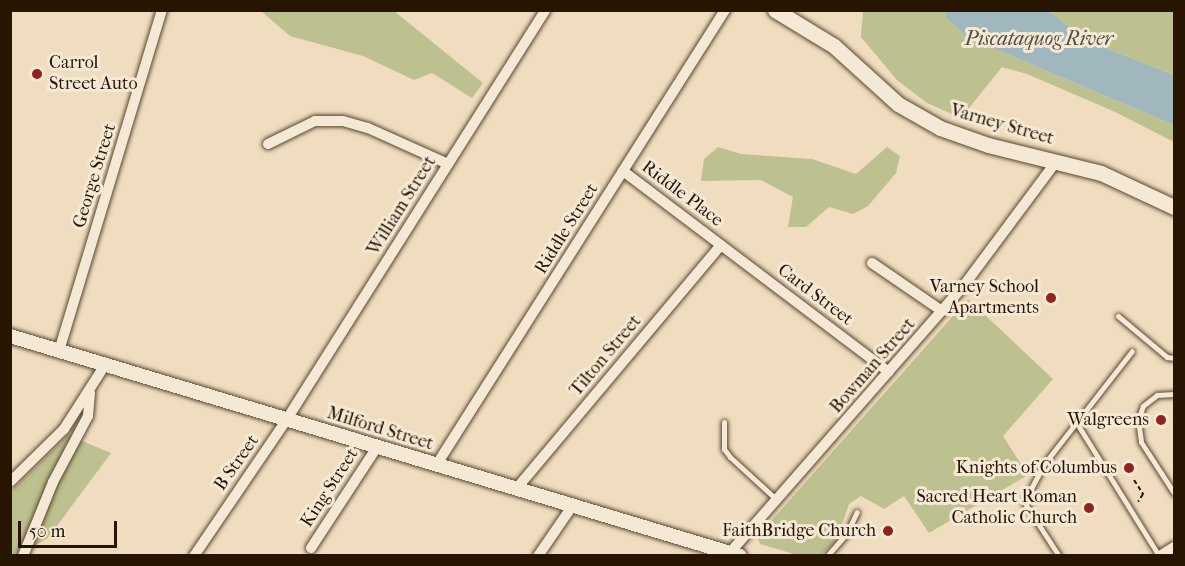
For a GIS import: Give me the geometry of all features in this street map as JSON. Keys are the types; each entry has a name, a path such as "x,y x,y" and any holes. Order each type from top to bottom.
{"main road":[{"name":"Varney Street","path":"776,10 834,45 898,104 940,128 1126,182 1174,207"},
{"path":"1161,555 1174,549"}],"street":[{"name":"George Street","path":"59,351 162,10"},
{"name":"William Street","path":"287,419 546,10"},
{"name":"Riddle Street","path":"437,465 725,10"},
{"path":"268,144 315,121 343,121 368,128 448,164"},
{"name":"Bowman Street","path":"732,554 942,311 1056,162"},
{"name":"Riddle Place","path":"623,171 721,244"},
{"name":"Card Street","path":"721,244 889,372"},
{"name":"Tilton Street","path":"517,489 721,244"},
{"path":"872,263 942,311"},
{"name":"Milford Street","path":"10,336 732,554"},
{"path":"10,482 64,429 90,393 105,365"},
{"path":"23,555 53,482 88,416 90,393"},
{"name":"B Street","path":"194,555 287,419"},
{"name":"King Street","path":"311,548 377,447"},
{"path":"538,555 573,506"}],"lane":[{"path":"1118,316 1167,357 1174,358"},
{"path":"1059,555 1024,502 1044,464 1132,351"},
{"path":"1174,394 1157,395 1143,406 1138,420 1141,442 1174,493"},
{"path":"724,422 724,448 730,457 778,500"},
{"path":"1076,422 1161,555"},
{"path":"827,555 847,534 857,512"}],"path":[{"path":"1130,508 1143,494 1134,480"}],"green space":[{"path":"261,11 394,11 483,83 472,98 432,73 414,80 363,56 290,36"},
{"path":"863,11 945,11 946,18 967,37 1174,125 1174,142 1113,111 1027,74 1002,67 961,118 927,103 897,80 861,37"},
{"path":"1049,11 1174,11 1174,75 1085,40"},
{"path":"718,147 741,154 812,159 856,174 887,147 900,156 896,173 868,206 853,214 829,207 806,227 788,227 793,197 761,180 701,181 704,159"},
{"path":"968,299 1053,379 1003,436 1028,475 929,533 904,496 884,509 861,496 849,504 836,541 821,555 797,555 760,544 757,537"},
{"path":"68,435 111,453 48,538 19,555 11,556 11,491"}],"water":[{"name":"Piscataquog River","path":"945,11 1049,11 1085,40 1174,75 1174,125 967,37 946,18"}],"place":[{"name":"Carrol Street Auto","path":"37,74"},
{"name":"Varney School Apartments","path":"1051,298"},
{"name":"Walgreens","path":"1161,420"},
{"name":"Knights of Columbus","path":"1129,468"},
{"name":"Sacred Heart Roman Catholic Church","path":"1089,508"},
{"name":"FaithBridge Church","path":"888,531"}]}
